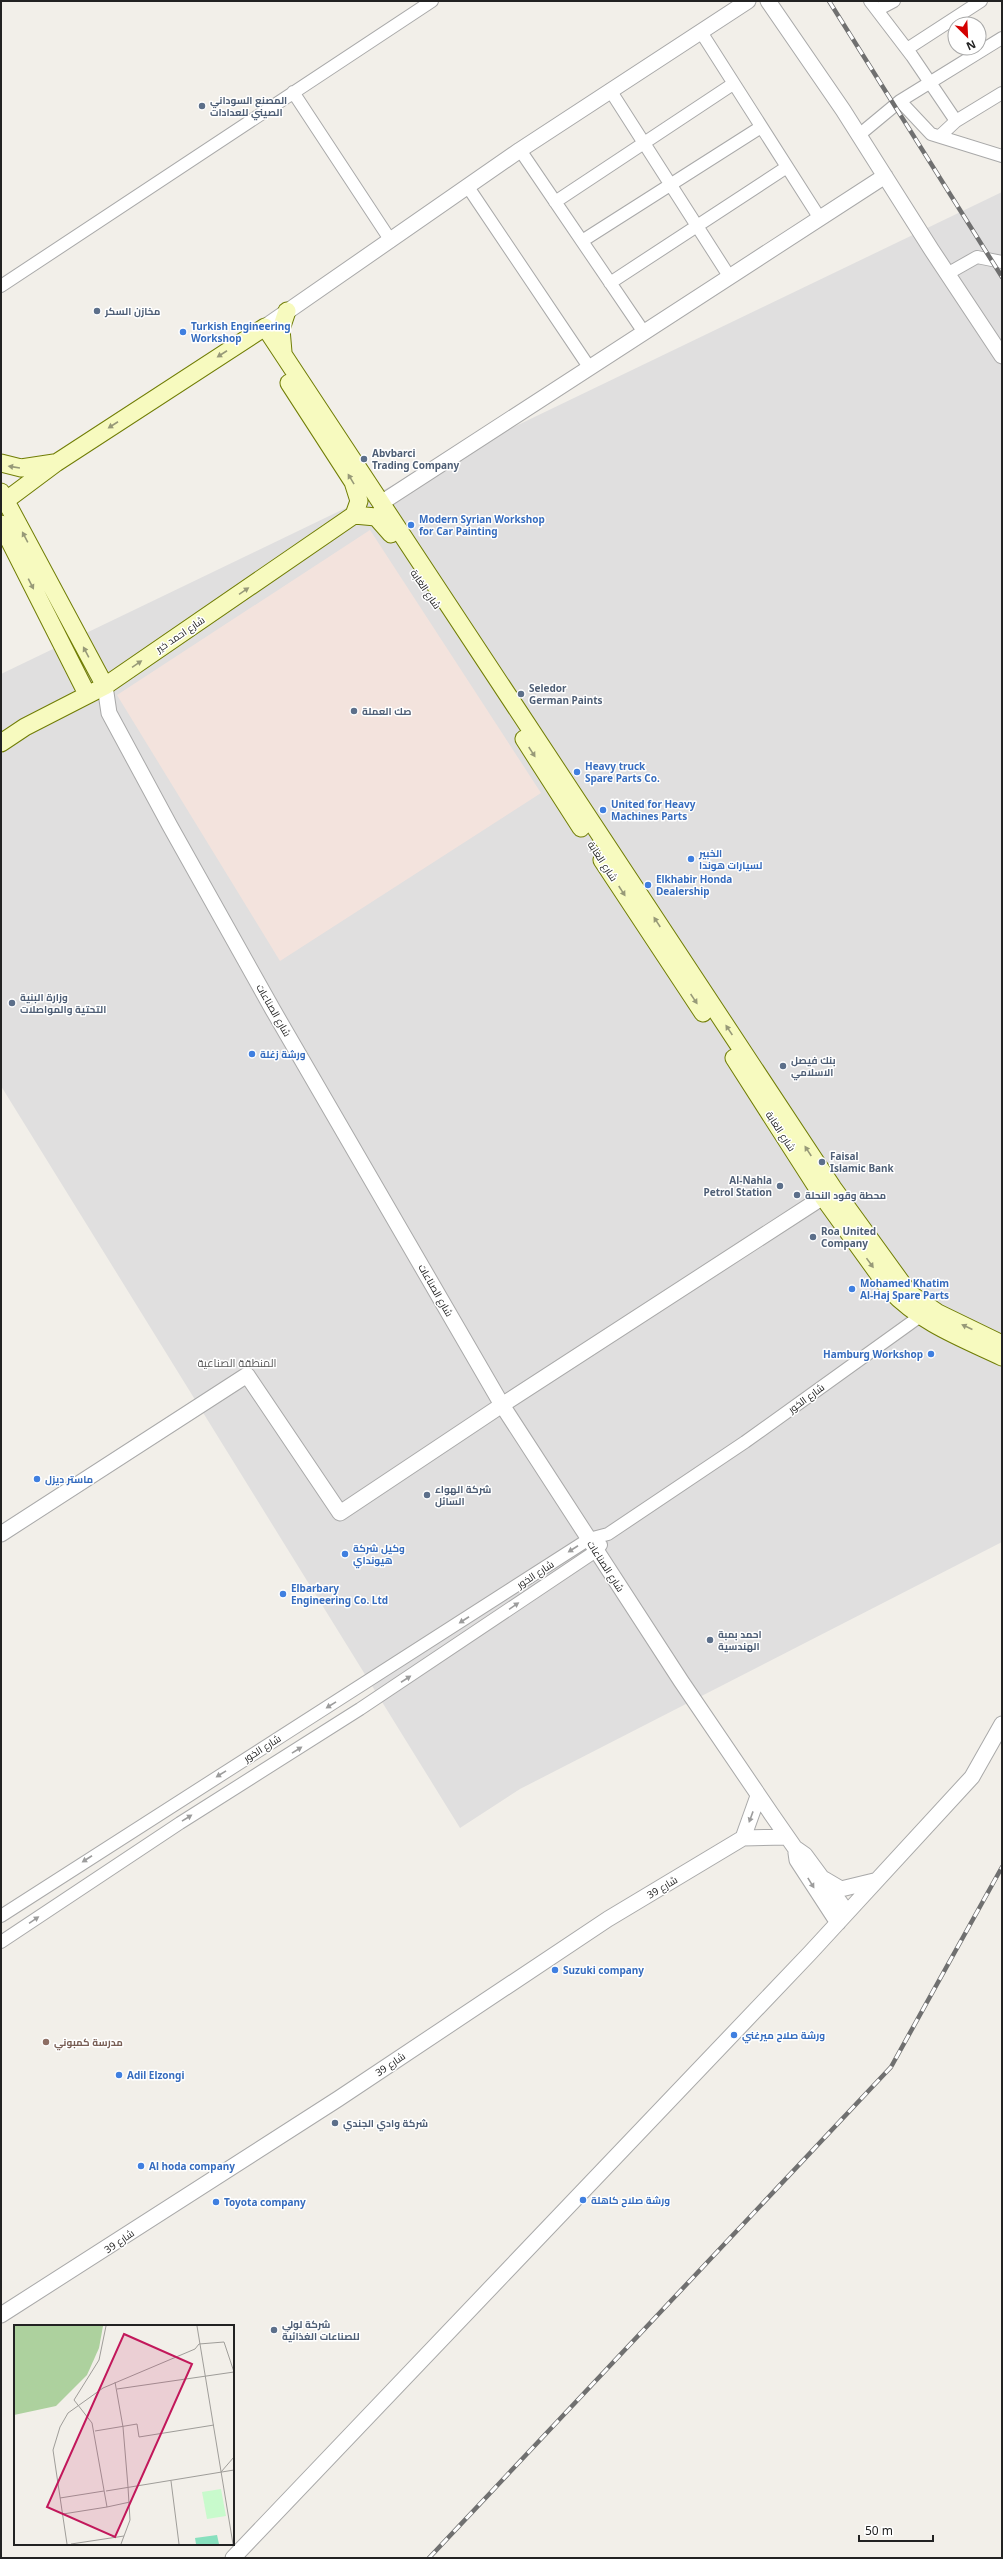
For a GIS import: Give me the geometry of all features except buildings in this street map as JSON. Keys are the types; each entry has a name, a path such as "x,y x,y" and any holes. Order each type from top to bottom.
{"main road":[{"path":"284,354 281,333 288,311"},
{"path":"105,686 3,499 260,330"},
{"name":"شارع الغابة","path":"260,330 284,354 324,426 356,489 358,501 354,515 376,517 388,529 823,1197 890,1290 919,1316 1002,1357"},
{"name":"شارع الغابة","path":"260,330 324,426 381,503 833,1188 898,1280 917,1300 938,1313 1002,1344"},
{"path":"1,463 21,468 56,463"},
{"name":"شارع احمد خير","path":"1,743 25,727 105,686 354,515"},
{"path":"1,524 87,694"}],"street":[{"path":"1,286 432,1"},
{"path":"260,330 391,241 520,150 748,1"},
{"path":"768,1 859,135 947,274 1002,356"},
{"path":"894,1 874,5 907,49 956,121"},
{"path":"907,49 981,1"},
{"path":"701,32 819,217"},
{"path":"859,135 900,101 1002,38"},
{"path":"555,202 644,141 733,84"},
{"path":"610,90 729,276"},
{"path":"293,92 391,241"},
{"path":"941,135 956,121 1002,93"},
{"path":"900,101 930,133 941,135 1002,156"},
{"path":"582,241 761,127"},
{"path":"520,150 643,331"},
{"path":"610,283 787,168"},
{"path":"381,503 588,366 885,176"},
{"path":"468,187 588,366"},
{"path":"947,274 977,257 1002,262"},
{"path":"105,686 109,713"},
{"path":"87,694 109,713"},
{"name":"شارع الصناعات","path":"109,713 273,1010 502,1405 592,1545 758,1796 791,1842"},
{"path":"1,1534 247,1374 340,1513 502,1405 823,1197"},
{"name":"شارع الخور","path":"2,1915 143,1822 592,1545 746,1442 919,1316"},
{"path":"1,1942 132,1855 360,1709 592,1545"},
{"path":"350,1693 360,1709"},
{"path":"233,2558 842,1917 972,1777 1002,1724"},
{"path":"743,1838 758,1796"},
{"name":"شارع 39","path":"1,2315 338,2099 608,1920 743,1838 791,1842"},
{"path":"791,1842 797,1860 842,1917"},
{"path":"791,1842 805,1855 818,1873 842,1917"},
{"path":"818,1873 825,1880 842,1889 852,1888 875,1881"},
{"path":"2,1915 15,1932"}],"shaded area":[{"path":"1002,192 1002,1542 520,1789 460,1828 1,1086 1,674"},
{"path":"370,530 541,793 280,961 117,695"}],"railway":[{"path":"829,1 1002,277"},
{"path":"429,2558 891,2067 1002,1867"}],"place":[{"name":"المصنع السوداني الصيني للعدادات","path":"202,106"},
{"name":"مخازن السكر","path":"97,311"},
{"name":"Turkish Engineering Workshop","path":"183,332"},
{"name":"Abvbarci Trading Company","path":"364,459"},
{"name":"Modern Syrian Workshop for Car Painting","path":"411,525"},
{"name":"Seledor German Paints","path":"521,694"},
{"name":"صك العملة","path":"354,711"},
{"name":"Heavy truck Spare Parts Co.","path":"577,772"},
{"name":"United for Heavy Machines Parts","path":"603,810"},
{"name":"الخبير لسيارات هوندا","path":"691,859"},
{"name":"Elkhabir Honda Dealership","path":"648,885"},
{"name":"وزارة البنية التحتية والمواصلات","path":"12,1003"},
{"name":"ورشة زغلة","path":"252,1054"},
{"name":"بنك فيصل الاسلامي","path":"783,1066"},
{"name":"Faisal Islamic Bank","path":"822,1162"},
{"name":"Al-Nahla Petrol Station","path":"780,1186"},
{"name":"محطة وقود النحلة","path":"797,1195"},
{"name":"Roa United Company","path":"813,1237"},
{"name":"Mohamed Khatim Al-Haj Spare Parts","path":"852,1289"},
{"name":"Hamburg Workshop","path":"931,1354"},
{"name":"ماستر ديزل","path":"37,1479"},
{"name":"شركة الهواء السائل","path":"427,1495"},
{"name":"وكيل شركة هيونداي","path":"345,1554"},
{"name":"Elbarbary Engineering Co. Ltd","path":"283,1594"},
{"name":"احمد بمبة الهندسية","path":"710,1640"},
{"name":"Suzuki company","path":"555,1970"},
{"name":"ورشة صلاح ميرغني","path":"734,2035"},
{"name":"مدرسة كمبوني","path":"46,2042"},
{"name":"Adil Elzongi","path":"119,2075"},
{"name":"شركة وادي الجندي","path":"335,2123"},
{"name":"Al hoda company","path":"141,2166"},
{"name":"ورشة صلاح كاهلة","path":"583,2200"},
{"name":"Toyota company","path":"216,2202"},
{"name":"شركة لولي للصناعات الغذائية","path":"274,2330"}],"district":[{"name":"المنطقة الصناعية","path":"237,1362"}]}
